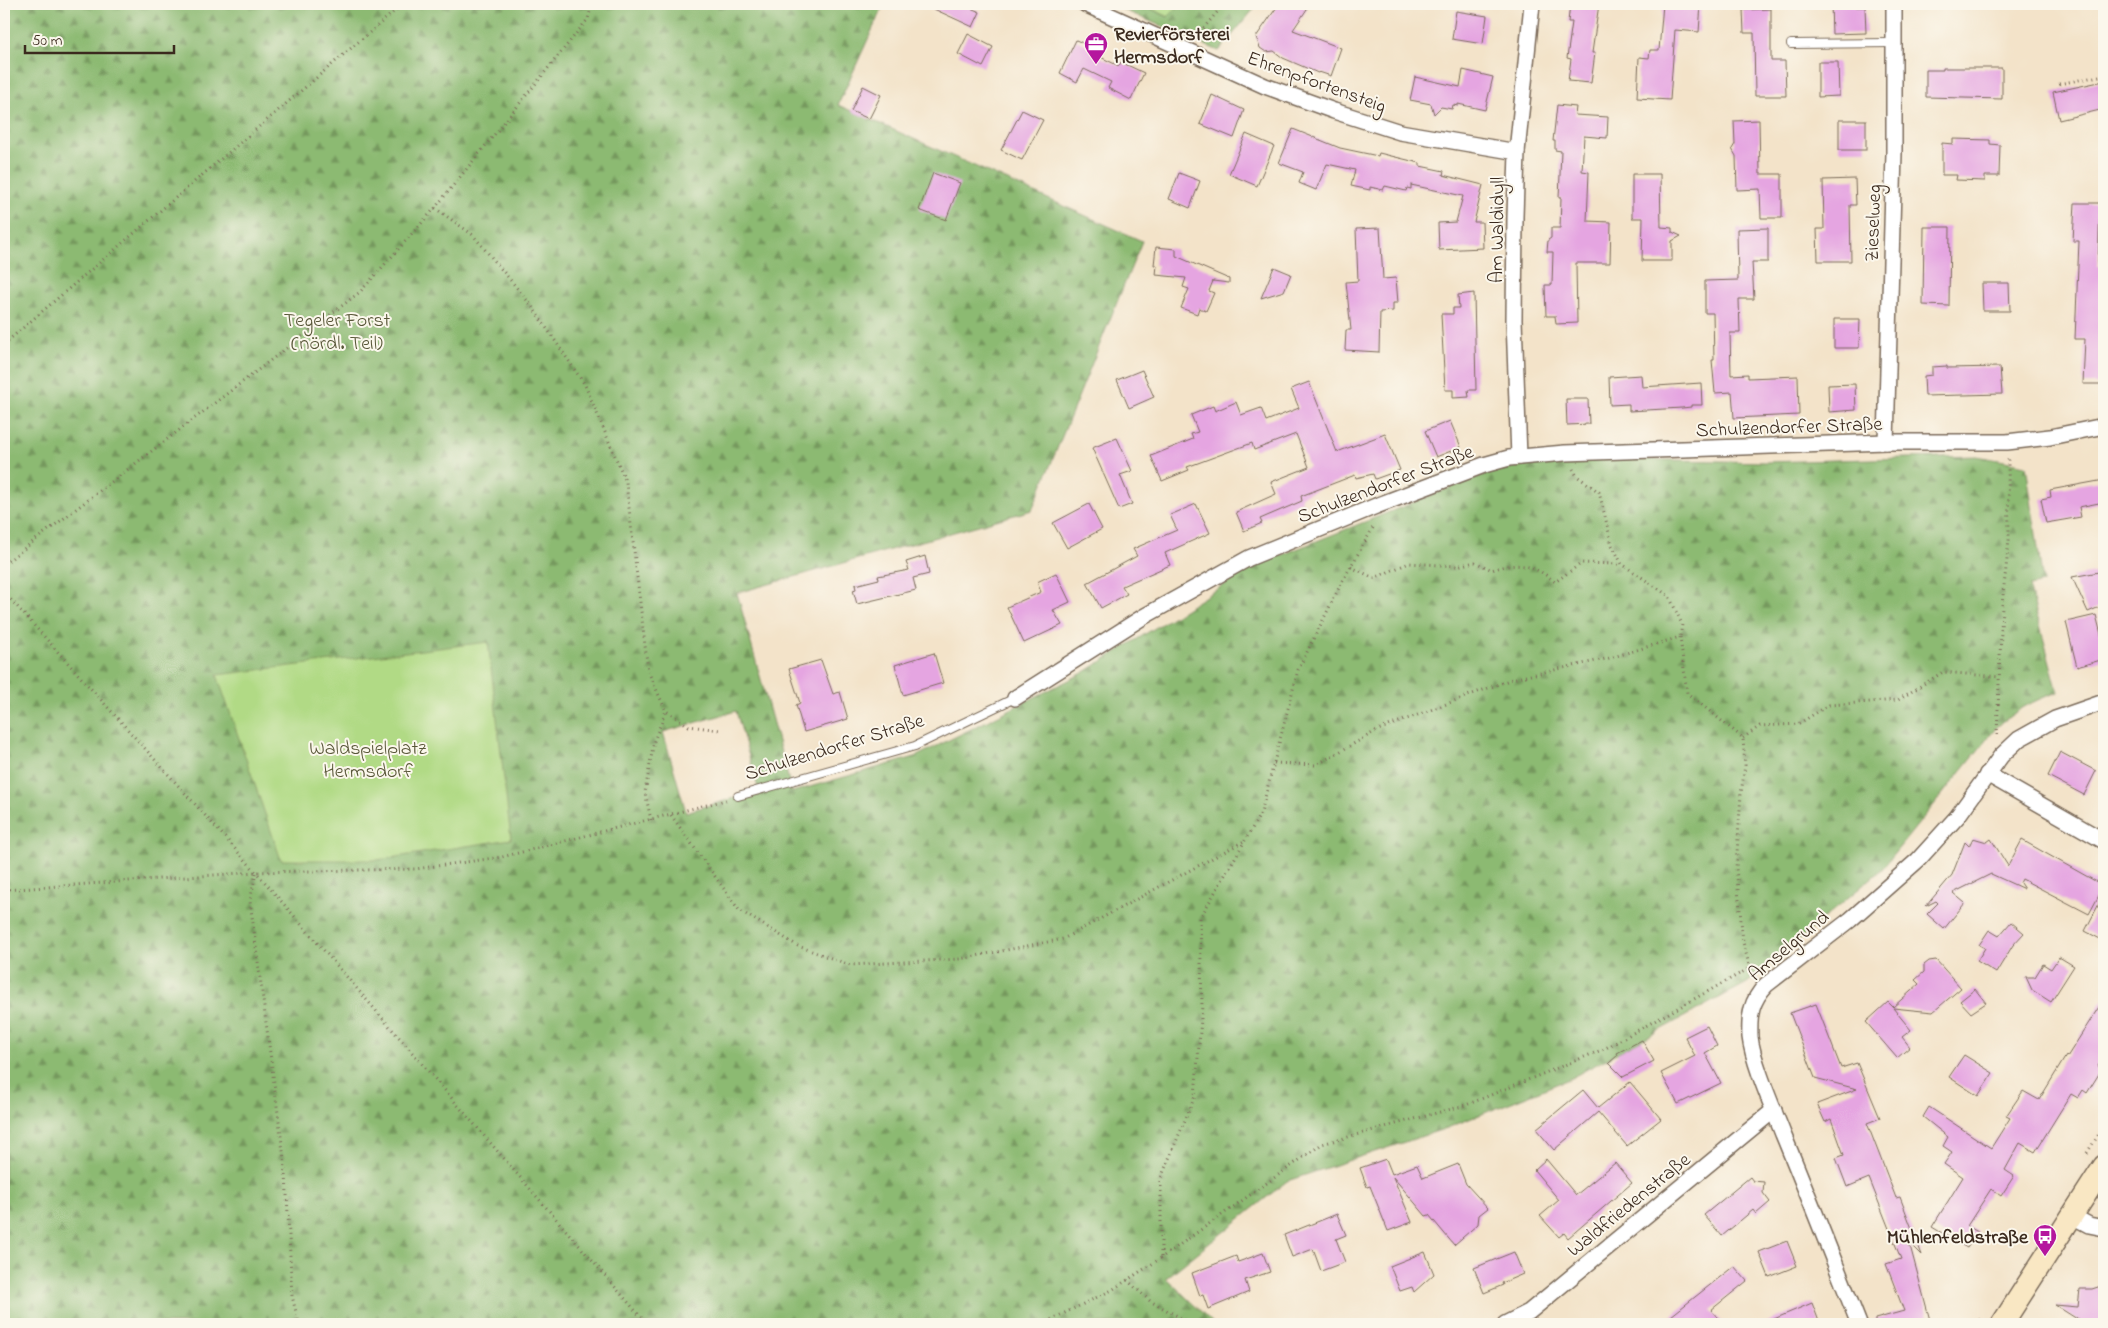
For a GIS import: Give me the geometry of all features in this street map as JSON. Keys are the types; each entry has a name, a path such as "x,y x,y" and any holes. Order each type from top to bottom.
{"main road":[{"path":"2002,1324 2104,1166"}],"street":[{"name":"Ehrenpfortensteig","path":"1085,4 1264,86 1334,111 1400,132 1518,152"},
{"name":"Am Waldidyll","path":"1519,457 1514,320 1518,152 1532,4"},
{"name":"Zieselweg","path":"1886,442 1894,153 1894,4"},
{"name":"Schulzendorfer Straße","path":"1015,698 1143,617 1250,558 1376,506 1484,465 1519,457 1565,453 1886,442 2007,442 2050,437 2104,426"},
{"name":"Amselgrund","path":"1859,1324 1774,1110 1752,1048 1750,1036 1752,1008 1756,996 1766,985 1850,920 1918,860 1957,817 2001,756 2019,739 2038,727 2104,702"},
{"path":"1987,774 2104,841"},
{"name":"Waldfriedenstraße","path":"1505,1324 1529,1312 1774,1110"},
{"path":"2072,1216 2089,1226 2104,1228"}],"lane":[{"path":"1790,44 1894,43"},
{"name":"Schulzendorfer Straße","path":"738,796 915,746 1015,698"}],"path":[{"path":"4,344 403,4"},
{"path":"4,564 360,292 435,208 588,19 592,4"},
{"path":"1186,50 1224,4"},
{"path":"2059,84 2104,75"},
{"path":"435,208 473,234 530,305 585,385 626,482 648,672 666,711 689,726 720,730"},
{"path":"2001,756 1996,751 2002,605 2009,540 2007,442"},
{"path":"1565,453 1577,476 1599,492 1612,545 1622,564 1669,596 1682,624 1680,637 1687,693 1743,738 1745,765 1736,868 1743,942 1750,968 1766,985"},
{"path":"1161,1258 1161,1178 1195,1096 1202,1006 1200,918 1260,813 1298,670 1351,567 1374,528 1376,506"},
{"path":"1351,567 1374,578 1409,563 1457,566 1475,562 1492,570 1509,564 1542,571 1555,582 1582,563 1622,564"},
{"path":"4,592 256,872 647,1324"},
{"path":"1274,763 1316,765 1378,730 1512,679 1610,658 1680,637"},
{"path":"1743,738 1760,726 1798,724 1829,705 1898,700 1943,672 2000,677"},
{"path":"651,820 645,792 654,741 666,711"},
{"path":"4,890 256,872 415,869 502,857 738,796"},
{"path":"670,815 739,910 798,946 850,965 960,959 1063,939 1245,841"},
{"path":"256,872 250,900 286,1174 292,1296 299,1324"},
{"path":"1042,1324 1112,1290 1161,1258 1322,1144 1466,1105 1595,1053 1750,968"},
{"path":"1127,1280 1150,1301 1192,1324"}],"green space":[{"name":"Tegeler Forst (nördl. Teil)","path":"4,4 884,4 838,105 1142,241 1032,510 737,593 792,792 915,757 1083,673 1254,566 1495,470 1576,458 1766,462 1977,456 2026,465 2043,583 2029,586 2058,692 2025,707 2010,716 1996,728 1881,870 1747,983 1569,1079 1447,1128 1287,1181 1166,1278 1214,1324 4,1324","holes":["736,711 759,791 686,812 663,732"]},
{"path":"1110,4 1141,4 1168,17 1181,4 1258,4 1219,51"},
{"path":"1141,4 1181,4 1169,17"},
{"name":"Waldspielplatz Hermsdorf","path":"488,642 511,839 377,860 281,860 217,675"}],"building":[{"path":"923,4 961,4 980,12 973,27"},
{"path":"1279,4 1299,4 1307,9 1293,30 1341,48 1331,76 1318,73 1283,58 1274,51 1266,52 1260,48 1256,37"},
{"path":"1570,4 1599,4 1592,53 1595,53 1591,83 1568,81 1571,59 1567,58 1572,22 1568,22"},
{"path":"1663,4 1701,4 1699,32 1675,30 1670,100 1637,98 1639,57 1649,58 1650,50 1659,50"},
{"path":"1831,4 1854,4 1854,7 1865,7 1866,33 1832,34"},
{"path":"1771,9 1771,61 1785,61 1786,96 1755,96 1754,33 1744,33 1743,10"},
{"path":"1456,11 1487,16 1483,44 1452,39"},
{"path":"968,34 993,47 983,67 958,54"},
{"path":"1076,40 1094,48 1092,53 1119,66 1121,62 1144,73 1131,100 1108,88 1111,82 1084,69 1077,82 1060,73"},
{"path":"1818,62 1838,62 1839,96 1818,97"},
{"path":"1943,68 2002,68 2002,99 1926,97 1926,70 1943,70"},
{"path":"1463,70 1493,77 1485,110 1458,104 1458,106 1453,105 1452,109 1441,107 1434,114 1431,104 1410,100 1415,77 1460,87"},
{"path":"2104,81 2104,109 2059,120 2053,92"},
{"path":"863,86 881,95 869,119 851,111"},
{"path":"1212,95 1244,110 1234,138 1200,124"},
{"path":"1557,105 1576,107 1575,115 1608,117 1607,138 1584,136 1582,171 1589,172 1587,221 1611,222 1610,263 1576,263 1577,323 1556,324 1555,316 1546,316 1545,285 1552,285 1553,252 1547,252 1548,240 1551,238 1551,228 1560,228 1561,151 1555,150 1555,141 1553,141"},
{"path":"1022,110 1043,120 1022,160 1001,150"},
{"path":"1759,120 1760,174 1782,174 1782,218 1761,218 1760,189 1737,190 1736,156 1732,149 1735,144 1734,121"},
{"path":"1839,120 1866,120 1866,150 1839,150"},
{"path":"1293,129 1340,148 1378,156 1379,153 1420,163 1420,166 1444,171 1443,175 1483,185 1474,222 1482,222 1483,248 1439,250 1438,223 1456,222 1463,196 1411,185 1411,189 1407,188 1406,191 1385,186 1383,190 1370,187 1370,190 1351,186 1355,170 1327,164 1316,190 1299,183 1303,172 1279,163"},
{"path":"1246,134 1274,146 1257,186 1229,174"},
{"path":"1953,139 1990,140 1990,144 2000,145 1999,176 1985,176 1985,181 1956,180 1957,175 1942,175 1942,143 1953,144"},
{"path":"933,173 960,183 946,220 919,210"},
{"path":"1179,173 1200,181 1190,208 1169,199"},
{"path":"1632,174 1660,174 1661,227 1672,228 1672,232 1681,236 1672,241 1672,261 1642,261 1643,218 1632,218"},
{"path":"1855,179 1856,205 1850,205 1851,261 1818,261 1817,229 1824,229 1823,180"},
{"path":"2075,203 2100,203 2098,266 2103,266 2101,328 2104,328 2104,384 2083,384 2085,339 2075,339 2079,241 2073,241"},
{"path":"1924,227 1950,227 1949,306 1923,305"},
{"path":"1380,228 1383,279 1396,278 1398,303 1393,303 1393,311 1380,312 1379,352 1345,350 1346,330 1351,330 1346,282 1358,281 1356,229"},
{"path":"1768,228 1768,262 1752,262 1754,299 1739,299 1740,333 1730,333 1731,375 1748,374 1748,378 1798,376 1799,415 1734,418 1732,392 1715,393 1712,360 1714,360 1713,313 1705,313 1705,281 1738,280 1737,229"},
{"path":"1156,247 1176,249 1176,256 1229,279 1229,283 1213,281 1209,291 1214,293 1206,311 1199,308 1197,314 1181,308 1189,289 1183,287 1186,278 1156,275 1157,265 1154,265"},
{"path":"1274,267 1291,274 1284,291 1261,298"},
{"path":"1982,283 2009,283 2010,311 1983,311"},
{"path":"1474,293 1476,390 1468,390 1469,397 1453,398 1453,390 1445,390 1441,314 1453,314 1453,308 1459,308 1458,295"},
{"path":"1834,319 1860,319 1859,348 1834,348"},
{"path":"1947,366 1947,368 2000,367 2002,394 1925,396 1924,376 1932,375 1932,367"},
{"path":"1142,370 1154,397 1129,408 1117,380"},
{"path":"1641,375 1642,387 1701,383 1702,405 1629,411 1629,404 1610,405 1609,377"},
{"path":"1309,382 1337,452 1385,434 1400,470 1375,479 1373,474 1356,478 1355,475 1301,496 1302,501 1260,519 1262,523 1244,531 1236,512 1276,494 1271,482 1309,467 1296,434 1254,450 1252,443 1187,467 1189,470 1162,481 1151,456 1193,439 1191,434 1198,432 1191,415 1213,406 1215,411 1236,402 1241,415 1261,408 1266,421 1299,408 1291,389"},
{"path":"1855,384 1856,410 1829,412 1828,385"},
{"path":"1566,399 1588,399 1589,424 1567,425"},
{"path":"1450,421 1461,447 1436,457 1425,431"},
{"path":"1117,438 1132,471 1120,475 1132,504 1119,509 1092,448"},
{"path":"2104,480 2104,502 2079,507 2081,517 2046,523 2041,499 2051,497 2050,490"},
{"path":"1089,504 1102,529 1067,548 1053,523"},
{"path":"1196,504 1210,533 1165,553 1170,565 1122,586 1127,594 1101,608 1087,583 1137,556 1133,549 1177,530 1170,515"},
{"path":"925,556 929,574 913,578 916,590 857,604 853,590 856,589 855,585 879,579 878,576 909,570 906,562"},
{"path":"2104,571 2104,582 2100,585 2104,595 2104,605 2088,612 2072,577"},
{"path":"1056,573 1070,602 1053,610 1062,625 1024,643 1007,607 1041,592 1037,582"},
{"path":"2096,615 2104,646 2104,659 2077,667 2066,622"},
{"path":"934,653 943,683 903,695 895,665"},
{"path":"821,660 833,694 840,692 848,719 804,732 796,705 800,703 789,669"},
{"path":"2060,752 2096,771 2084,795 2048,776"},
{"path":"1973,838 1987,842 1991,839 2008,866 2022,840 2104,886 2089,914 2022,879 2020,883 2024,889 1991,874 1953,893 1965,903 1944,929 1927,914 1938,903 1936,901 1926,906 1952,875 1965,842 1969,846"},
{"path":"2104,894 2104,941 2085,931"},
{"path":"2011,922 2024,933 2013,945 1996,973 1977,961 1985,948 1979,945 1989,930 1999,936"},
{"path":"2059,957 2074,966 2051,1002 2032,990 2026,977 2035,977 2043,964 2051,969"},
{"path":"1936,960 1961,988 1933,1012 1893,1008 1911,1030 1902,1037 1910,1047 1897,1058 1866,1022 1888,1002 1893,1007 1919,984 1915,980 1924,972 1924,965 1929,961"},
{"path":"1975,989 1986,1003 1971,1013 1960,1001"},
{"path":"2104,999 2104,1057 2098,1066 2102,1069 2087,1093 2083,1090 2078,1098 2071,1094 2035,1152 2020,1143 2005,1170 2014,1176 2001,1196 1991,1189 1967,1226 1978,1232 1967,1248 1932,1227 1963,1177 1944,1164 1952,1152 1943,1146 1948,1137 1923,1117 1929,1107 1991,1148 2010,1118 2006,1116 2023,1091 2039,1100"},
{"path":"1816,1004 1841,1068 1857,1063 1880,1118 1867,1123 1896,1198 1900,1197 1922,1255 1909,1242 1931,1324 1875,1324 1875,1319 1904,1311 1886,1264 1901,1259 1869,1178 1847,1187 1836,1158 1844,1155 1831,1119 1825,1122 1817,1104 1857,1089 1815,1078 1790,1013"},
{"path":"1707,1026 1717,1046 1705,1053 1721,1083 1678,1104 1661,1073 1695,1056 1685,1037"},
{"path":"1642,1040 1654,1061 1623,1077 1609,1063 1618,1055 1617,1053"},
{"path":"1964,1055 1993,1073 1978,1096 1949,1077"},
{"path":"1630,1082 1661,1119 1627,1146 1598,1112 1554,1150 1536,1129 1583,1090 1598,1108"},
{"path":"1386,1159 1392,1174 1417,1165 1423,1178 1458,1164 1466,1184 1488,1208 1479,1215 1478,1224 1454,1245 1393,1177 1412,1222 1388,1231 1370,1186 1367,1187 1360,1168"},
{"path":"1546,1159 1576,1195 1615,1163 1632,1183 1568,1238 1564,1233 1559,1237 1540,1216 1559,1200 1534,1170"},
{"path":"1750,1177 1753,1181 1764,1182 1763,1193 1770,1202 1756,1214 1753,1210 1722,1236 1704,1215"},
{"path":"1337,1214 1346,1235 1336,1239 1345,1262 1321,1271 1313,1249 1292,1257 1284,1235"},
{"path":"1787,1241 1797,1266 1769,1277 1759,1252"},
{"path":"1425,1252 1434,1274 1414,1292 1412,1287 1400,1291 1390,1266"},
{"path":"1514,1252 1523,1274 1484,1293 1474,1268"},
{"path":"1263,1253 1270,1272 1245,1280 1249,1292 1208,1309 1203,1295 1200,1296 1192,1273 1236,1256 1238,1262"},
{"path":"1734,1266 1747,1281 1711,1310 1723,1324 1661,1324"},
{"path":"2104,1285 2104,1324 2085,1324 2055,1305 2078,1307 2080,1289 2092,1289"},
{"path":"1812,1303 1820,1324 1762,1324"}],"place":[{"name":"Revierförsterei Hermsdorf","path":"1096,65"},
{"name":"Mühlenfeldstraße","path":"2045,1257"}]}
